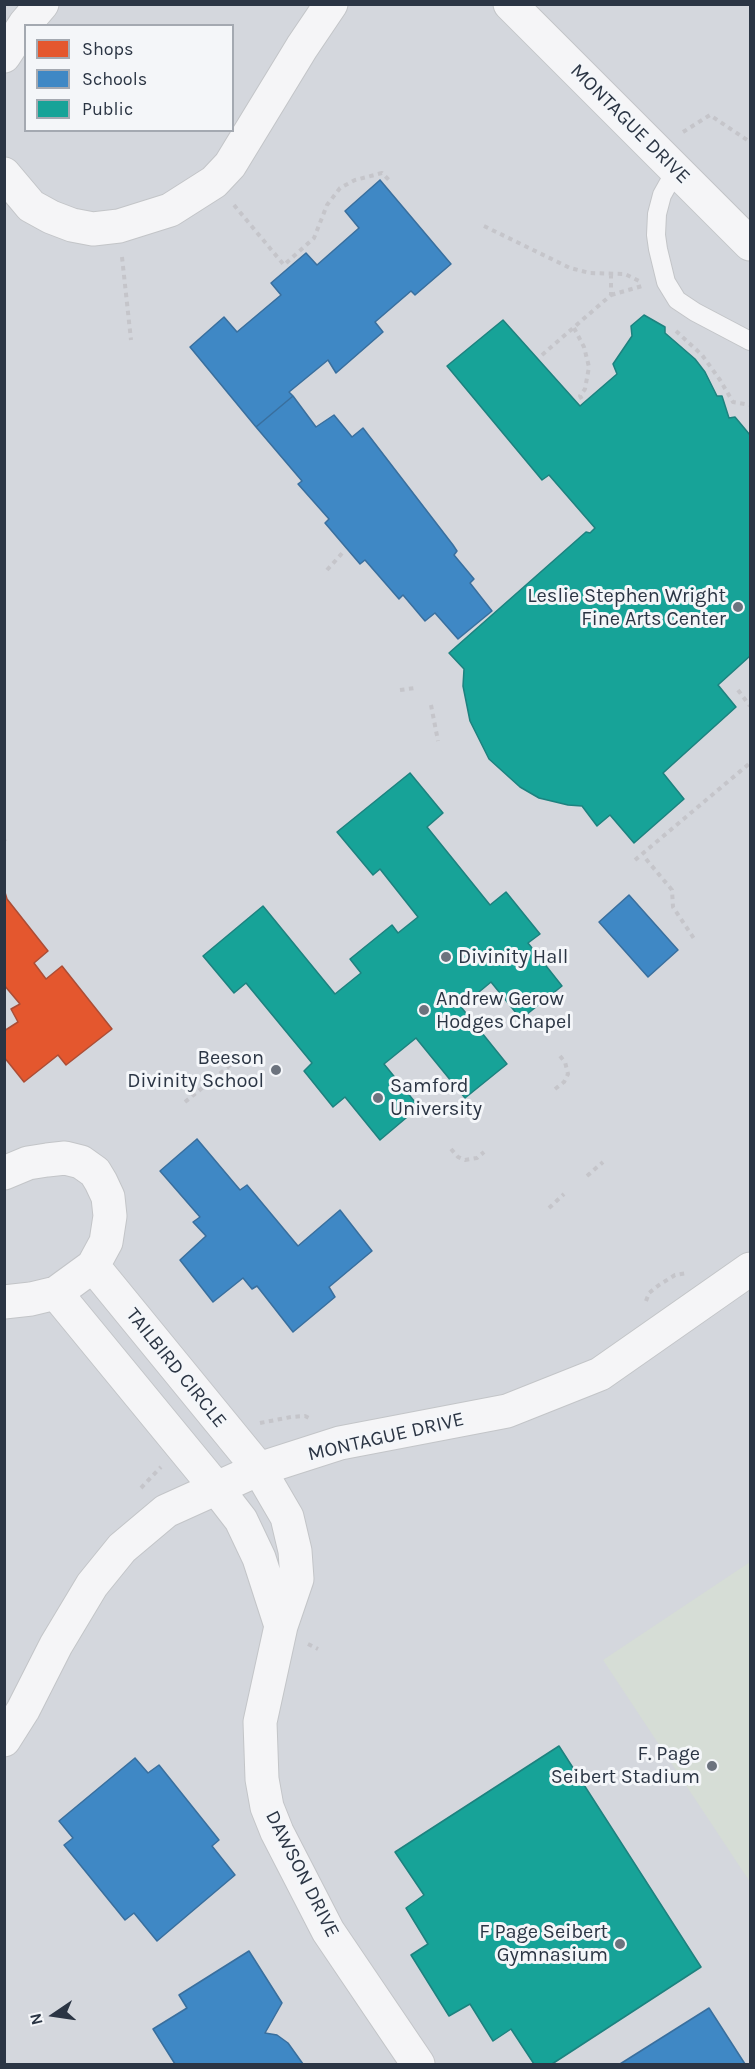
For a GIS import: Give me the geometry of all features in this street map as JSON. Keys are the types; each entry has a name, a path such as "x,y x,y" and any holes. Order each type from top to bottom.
{"street":[{"path":"25,24 42,4"},
{"path":"4,174 31,206 72,225 93,229 119,226 170,210 214,182 230,165 331,4"},
{"name":"MONTAGUE DRIVE","path":"510,4 750,244"},
{"path":"4,56 24,26"},
{"path":"4,1173 28,1163 65,1158 81,1162 94,1172 108,1197 110,1216 106,1242 93,1266 57,1293 4,1302"},
{"name":"TAILBIRD CIRCLE","path":"93,1266 260,1469"},
{"name":"MONTAGUE DRIVE","path":"4,1740 92,1585 122,1548 166,1511 260,1469 340,1443 507,1411 600,1374 750,1269"},
{"path":"57,1293 217,1488"},
{"name":"DAWSON DRIVE","path":"260,1469 287,1517 295,1551 297,1580 281,1626 260,1722 262,1779 267,1807 277,1832 328,1931 418,2064"},
{"name":"DAWSON DRIVE","path":"217,1488 241,1520 260,1558 281,1626"}],"lane":[{"path":"676,170 662,195 657,214 656,235 666,282 677,300 695,312 750,340"}],"path":[{"path":"214,182 284,266 314,238 327,206 340,188 355,180 382,173 389,180"},
{"path":"119,226 131,340"},
{"path":"483,226 554,261"},
{"path":"611,274 611,296"},
{"path":"542,355 611,296 644,285"},
{"path":"674,322 674,329 702,355 733,402 750,405"},
{"path":"574,328 584,347 589,367 585,389 580,396 583,401"},
{"path":"327,570 345,550"},
{"path":"400,690 415,688"},
{"path":"738,690 750,705"},
{"path":"432,705 438,741"},
{"path":"635,860 750,763"},
{"path":"646,859 672,890 674,907 695,940"},
{"path":"185,1102 244,1053"},
{"path":"555,1089 564,1082 568,1074 565,1062 560,1056"},
{"path":"451,1149 458,1157 465,1160 477,1158 484,1152"},
{"path":"587,1176 603,1162"},
{"path":"549,1208 564,1194"}],"shaded area":[{"name":"Samford University","path":"5,5 750,5 750,2064 5,2064"},
{"name":"F. Page Seibert Stadium","path":"750,1562 750,1882 603,1660"}],"building: Shops":[{"path":"4,889 7,899 48,951 34,963 46,979 62,966 112,1029 66,1065 58,1055 24,1082 4,1057 4,1031 18,1022 11,1009 20,1004 4,985"}],"building: Schools":[{"path":"380,180 451,264 415,295 411,291 375,322 383,332 336,373 328,360 289,392 293,396 256,427 190,347 224,317 237,332 281,295 271,283 306,253 317,265 359,228 345,211"},
{"path":"293,396 316,427 334,415 352,437 363,428 453,545 457,551 454,555 474,579 470,583 492,611 458,639 435,613 425,621 403,595 399,599 365,560 360,564 325,523 329,519 298,484 302,481 256,427"},
{"path":"629,895 678,950 648,977 599,922"},
{"path":"197,1139 240,1190 247,1185 298,1246 340,1210 372,1251 329,1287 335,1297 293,1332 257,1286 252,1289 243,1278 213,1302 180,1260 206,1236 193,1222 200,1217 160,1171"},
{"path":"135,1758 148,1773 159,1765 219,1840 212,1846 235,1875 157,1941 134,1913 125,1920 64,1845 73,1838 59,1821"},
{"path":"249,1951 282,2003 265,2033 277,2035 288,2043 303,2064 175,2064 153,2029 187,2008 179,1995"},
{"path":"709,2008 745,2064 620,2064"}],"building: Public":[{"path":"644,315 665,327 665,333 695,359 705,372 717,396 722,396 729,418 735,417 750,435 750,656 718,685 736,707 663,773 684,799 634,843 610,815 597,826 582,806 539,798 520,787 489,759 470,721 463,686 464,669 449,653 586,532 590,533 595,528 549,475 542,480 447,366 503,320 580,406 617,374 613,364 632,336 631,326"},
{"name":"Divinity Hall","path":"410,773 443,813 427,827 490,905 506,892 540,934 528,943 562,986 521,1019 491,982 461,1007 507,1064 465,1098 416,1038 384,1064 419,1107 380,1140 345,1097 333,1107 304,1071 312,1063 246,983 234,993 203,956 263,906 335,994 361,973 350,959 392,925 398,933 418,917 380,869 373,875 337,832"},
{"path":"559,1746 701,1967 552,2064 534,2064 511,2029 493,2041 470,2004 449,2016 411,1955 428,1944 406,1908 424,1895 395,1852"}],"place":[{"name":"Leslie Stephen Wright Fine Arts Center","path":"738,607"},
{"name":"Divinity Hall","path":"446,957"},
{"name":"Andrew Gerow Hodges Chapel","path":"424,1010"},
{"name":"Beeson Divinity School","path":"276,1070"},
{"name":"Samford University","path":"378,1098"},
{"name":"F. Page Seibert Stadium","path":"712,1766"},
{"name":"F Page Seibert Gymnasium","path":"620,1944"}]}
